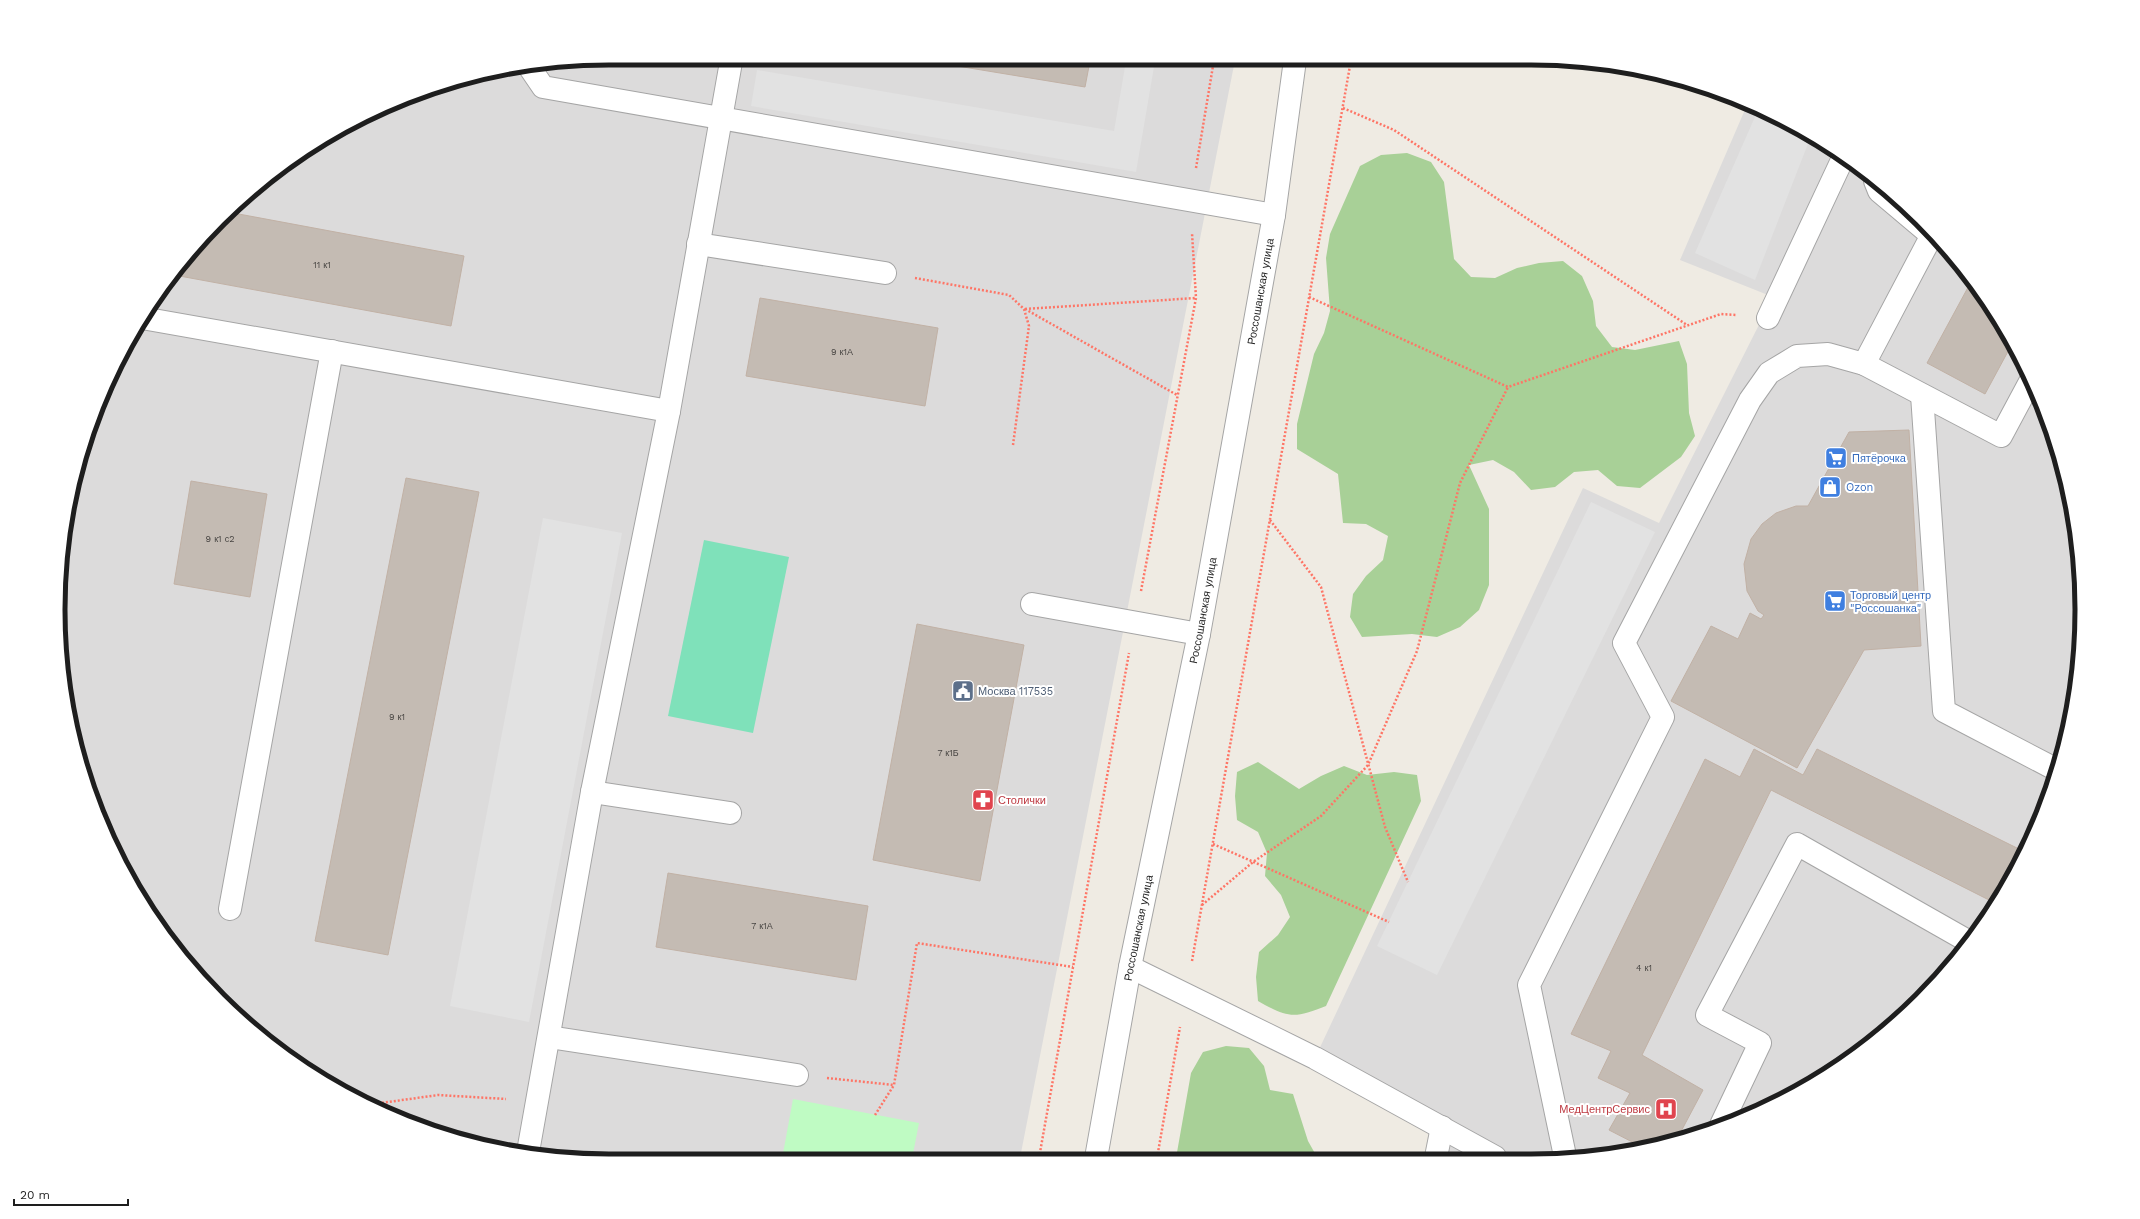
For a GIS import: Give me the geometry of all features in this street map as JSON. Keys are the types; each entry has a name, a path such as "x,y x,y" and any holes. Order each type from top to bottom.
{"street":[{"path":"529,1148 592,792 669,411 730,65"},
{"name":"Россошанская улица","path":"1097,1154 1130,968 1199,634 1274,216 1294,65"},
{"path":"532,71 542,87 1274,216"},
{"path":"1768,318 1841,163"},
{"path":"1879,191 1898,207"},
{"path":"1864,364 1929,238"},
{"path":"698,244 885,273"},
{"path":"149,319 669,411"},
{"path":"230,909 332,351"},
{"path":"1564,1153 1530,985 1663,717 1624,643 1750,400 1769,373 1797,356 1828,354 1864,364 2001,436 2027,386"},
{"path":"1922,395 1944,711 2051,767"},
{"path":"1032,604 1199,634"},
{"path":"592,792 730,813"},
{"path":"1724,1118 1760,1043 1707,1016 1797,844 1964,939"},
{"path":"1130,968 1315,1058 1490,1154"},
{"path":"549,1037 797,1075"},
{"path":"1437,1154 1442,1127"}],"path":[{"path":"1191,967 1350,65"},
{"path":"1343,108 1394,130 1688,325"},
{"path":"885,273 1009,295 1024,309 1177,395"},
{"path":"1310,297 1508,388"},
{"path":"1024,309 1196,298"},
{"path":"1013,445 1029,326 1024,309"},
{"path":"1202,905 1253,862 1321,816 1368,765 1417,651 1460,483 1508,388 1721,314 1768,318"},
{"path":"1270,520 1321,587 1385,827 1408,882"},
{"path":"1213,844 1389,922"},
{"path":"875,1115 894,1085 917,943 1073,967"},
{"path":"1158,1154 1181,1024"},
{"path":"797,1075 894,1085"},
{"path":"380,1103 438,1095 537,1102"}],"shaded area":[{"path":"610,65 1234,65 1021,1154 610,1154 574,1153 503,1144 434,1125 401,1113 337,1081 307,1062 250,1019 224,995 200,969 157,912 138,882 106,818 94,785 75,716 70,681 66,645 66,574 75,503 84,469 94,434 106,401 121,369 138,337 178,278 200,250 224,224 250,200 307,157 337,138 401,106 434,94 503,75 538,70 574,66"},
{"path":"1125,65 1154,65 1136,172 751,106 757,70 1114,131"},
{"path":"1745,109 1803,138 1862,178 1890,200 1916,224 1940,250 1962,278 2002,337 2034,401 2046,434 2065,503 2074,574 2074,645 2065,716 2056,750 2046,785 2034,818 2002,882 1983,912 1940,969 1916,995 1890,1019 1833,1062 1803,1081 1739,1113 1706,1125 1637,1144 1566,1153 1436,1154 1441,1127 1315,1058 1583,488 1659,523 1773,297 1680,260"},
{"path":"1756,114 1809,142 1755,280 1695,253"},
{"path":"1591,502 1655,532 1437,975 1377,946"},
{"path":"543,518 622,533 529,1022 450,1006"}],"green space":[{"path":"1407,153 1431,162 1444,182 1454,259 1471,277 1495,278 1517,268 1539,263 1563,261 1582,276 1593,301 1596,326 1612,347 1635,350 1679,341 1687,364 1689,413 1695,436 1681,457 1640,488 1617,486 1598,470 1574,472 1555,487 1531,490 1514,472 1493,460 1469,465 1489,509 1489,585 1479,610 1460,627 1437,637 1412,634 1362,637 1350,617 1353,594 1366,576 1383,560 1388,536 1366,524 1343,523 1338,474 1297,449 1297,424 1314,354 1324,333 1330,311 1326,258 1330,234 1360,166 1381,155"},
{"path":"704,540 789,557 753,733 668,716"},
{"path":"1258,762 1299,789 1321,776 1344,766 1367,775 1394,772 1417,775 1421,801 1326,1006 1298,1015 1291,1015 1277,1011 1258,1001 1256,977 1259,952 1278,935 1290,917 1281,895 1265,876 1267,853 1258,832 1237,820 1235,796 1237,772"},
{"path":"1226,1046 1249,1048 1264,1066 1270,1090 1293,1094 1308,1141 1315,1154 1177,1154 1191,1073 1203,1052"},
{"path":"793,1099 919,1123 913,1154 783,1154"}],"building":[{"path":"951,65 1089,65 1085,87"},
{"path":"235,213 464,256 451,326 180,276 200,250"},
{"path":"1968,287 1983,307 2009,350 1985,394 1927,363"},
{"path":"760,298 938,328 925,406 746,376"},
{"name":"Торговый центр \"Россошанка\"","path":"1909,430 1921,646 1864,650 1797,768 1671,701 1711,626 1738,639 1750,613 1761,619 1764,615 1758,611 1747,591 1744,564 1751,539 1762,524 1776,513 1796,506 1808,506 1849,432"},
{"path":"406,478 479,492 388,955 315,941"},
{"path":"191,481 267,494 250,597 174,584"},
{"path":"917,624 1024,645 980,881 873,860"},
{"path":"1754,749 1803,775 1817,749 2019,849 1990,901 1771,790 1642,1055 1703,1090 1681,1132 1636,1144 1609,1130 1630,1093 1598,1078 1611,1051 1571,1034 1705,759 1740,777"},
{"path":"668,873 868,906 856,980 656,947"}],"place":[{"name":"Пятёрочка","path":"1836,458"},
{"name":"Ozon","path":"1830,487"},
{"name":"Торговый центр \"Россошанка\"","path":"1835,601"},
{"name":"Москва 117535","path":"963,691"},
{"name":"Столички","path":"983,800"},
{"name":"МедЦентрСервис","path":"1666,1109"}]}
